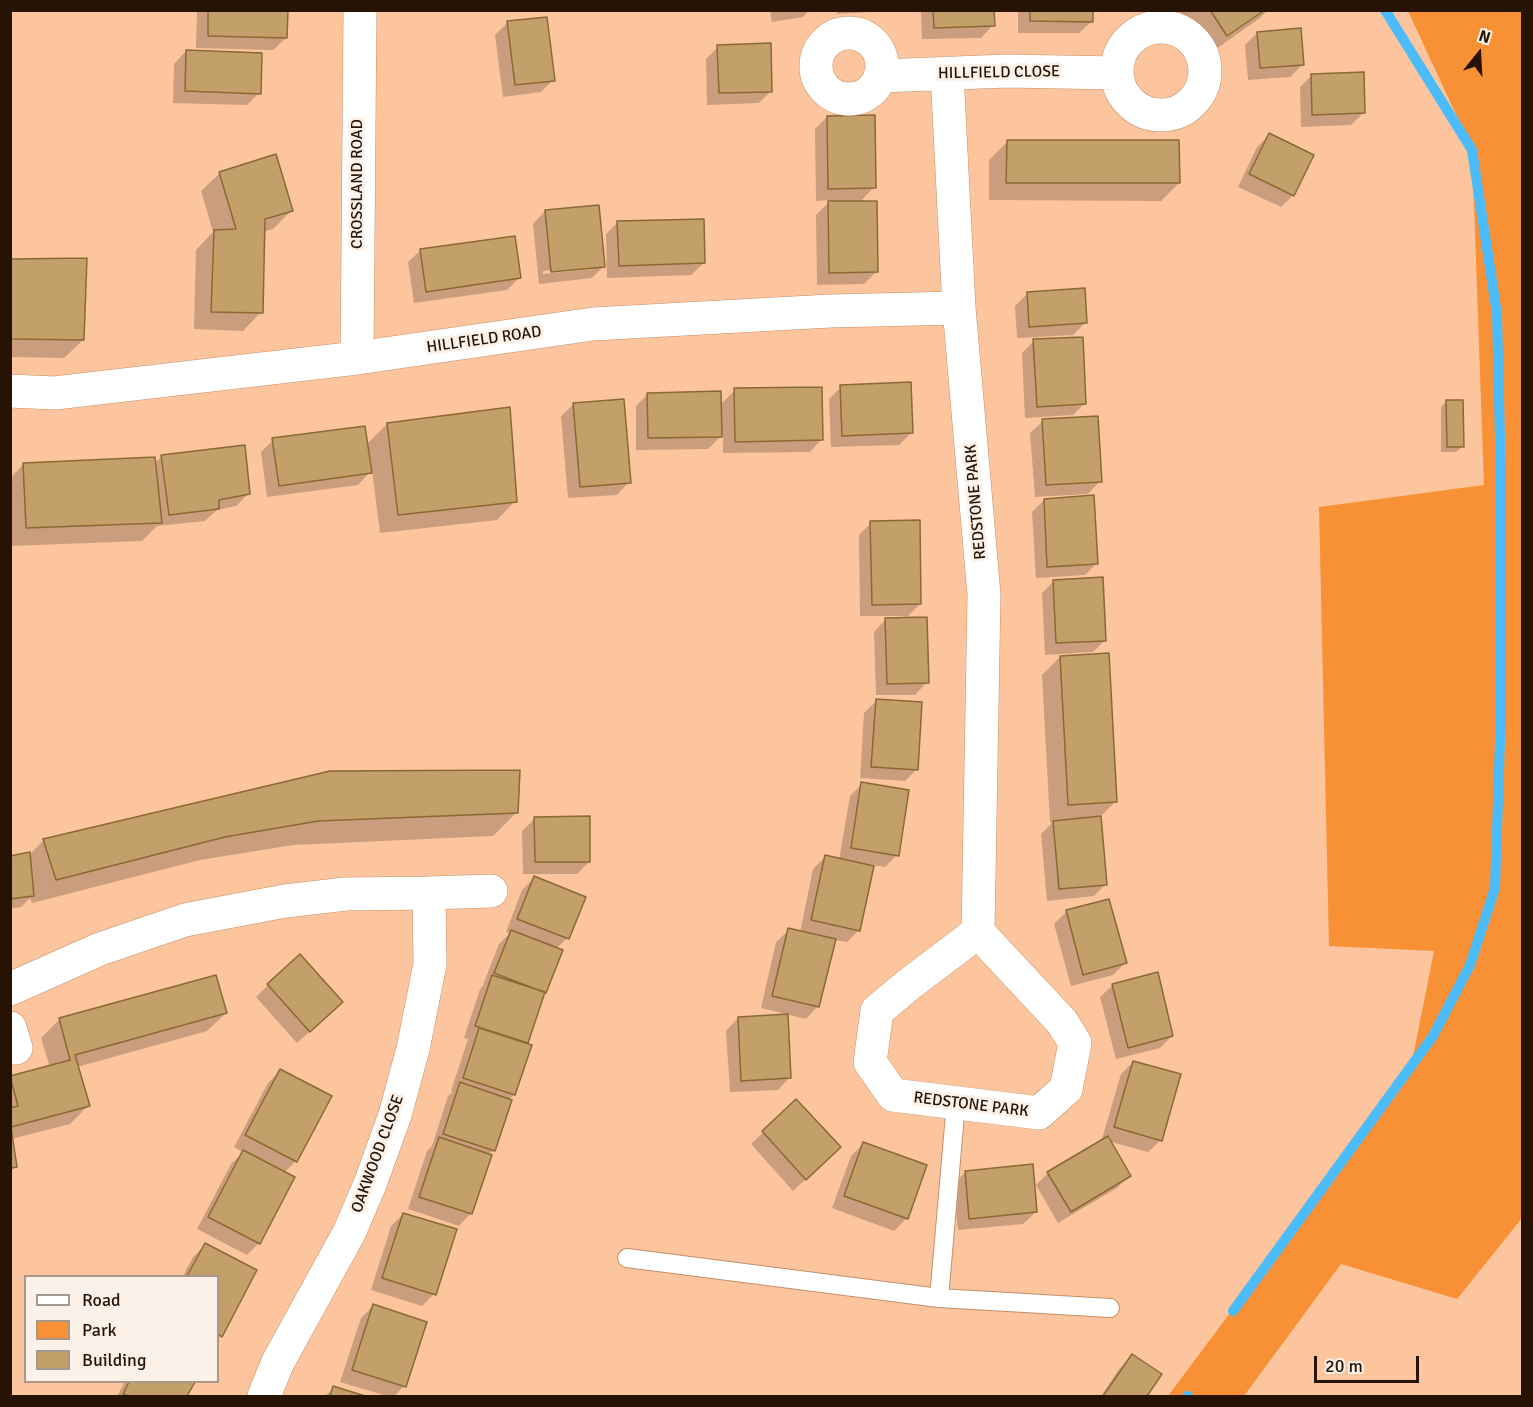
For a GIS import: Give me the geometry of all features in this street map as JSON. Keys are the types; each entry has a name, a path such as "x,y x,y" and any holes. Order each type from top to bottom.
{"street":[{"name":"CROSSLAND ROAD","path":"357,358 360,10"},
{"name":"HILLFIELD CLOSE","path":"880,76 1007,71 1117,73"},
{"name":"REDSTONE PARK","path":"947,73 959,308 984,595 978,932 1062,1022 1075,1043 1066,1089 1039,1113 892,1095 870,1062 877,1011 978,932"},
{"name":"HILLFIELD ROAD","path":"10,391 56,393 357,358 593,324 830,310 959,308"},
{"path":"10,989 100,949 185,920 285,901 346,894 491,891"},
{"name":"OAKWOOD CLOSE","path":"264,1396 278,1362 349,1233 395,1115 413,1050 430,964 429,893"}],"lane":[{"path":"939,1298 956,1103"},
{"path":"627,1258 939,1298 1110,1308"}],"green space":[{"path":"1408,11 1522,11 1522,1218 1457,1299 1341,1264 1244,1396 1168,1396 1410,1072 1434,951 1329,946 1319,507 1484,485 1472,149"}],"building":[{"path":"208,10 288,10 287,38 208,36"},
{"path":"933,10 994,10 995,26 934,28"},
{"path":"1030,10 1093,10 1093,22 1030,21"},
{"path":"1210,10 1265,10 1227,36"},
{"path":"547,17 555,81 515,85 507,21"},
{"path":"1301,28 1304,65 1260,68 1257,32"},
{"path":"771,43 772,92 719,93 717,45"},
{"path":"186,50 262,53 261,94 185,91"},
{"path":"1364,72 1365,113 1312,115 1311,74"},
{"path":"875,115 876,188 828,189 827,116"},
{"path":"1269,133 1314,155 1294,196 1249,174"},
{"path":"1007,140 1179,140 1180,183 1006,183"},
{"path":"276,154 293,211 265,219 263,313 211,312 214,230 236,229 219,172"},
{"path":"828,201 877,201 878,272 829,273"},
{"path":"599,205 605,267 551,272 545,210"},
{"path":"704,219 705,263 619,266 617,221"},
{"path":"515,236 521,278 426,292 420,249"},
{"path":"87,258 84,340 10,339 10,259"},
{"path":"1085,288 1087,323 1029,327 1027,292"},
{"path":"1083,337 1086,404 1037,407 1033,339"},
{"path":"911,382 913,433 842,436 840,385"},
{"path":"822,387 823,440 735,442 734,388"},
{"path":"721,391 722,437 648,438 647,393"},
{"path":"624,399 631,483 580,487 573,403"},
{"path":"1446,400 1463,400 1464,447 1447,447"},
{"path":"510,407 517,502 398,515 387,423"},
{"path":"1098,416 1102,482 1046,485 1042,419"},
{"path":"365,426 372,473 279,486 272,438"},
{"path":"245,445 250,494 219,500 219,509 169,515 161,455"},
{"path":"155,457 162,523 26,528 23,463"},
{"path":"1094,495 1098,564 1047,567 1044,499"},
{"path":"920,520 921,604 872,605 870,521"},
{"path":"1103,577 1106,641 1056,643 1053,580"},
{"path":"927,617 929,683 887,684 885,618"},
{"path":"1109,653 1117,802 1068,805 1060,656"},
{"path":"876,699 922,702 918,770 871,767"},
{"path":"520,770 518,813 318,821 225,837 56,880 43,839 330,771"},
{"path":"861,782 909,790 899,856 851,848"},
{"path":"590,816 590,862 535,862 534,817"},
{"path":"1101,816 1107,885 1059,889 1053,821"},
{"path":"30,852 34,896 10,899 10,856"},
{"path":"825,855 874,866 860,931 811,920"},
{"path":"534,876 586,897 569,939 517,919"},
{"path":"1109,899 1127,963 1083,975 1066,910"},
{"path":"788,928 836,939 819,1007 772,996"},
{"path":"511,930 563,950 546,993 494,973"},
{"path":"300,954 343,1002 310,1032 267,984"},
{"path":"1158,972 1173,1036 1128,1048 1112,984"},
{"path":"216,975 227,1013 75,1055 90,1106 11,1127 17,1167 10,1168 10,1108 18,1106 10,1076 70,1060 59,1018"},
{"path":"492,975 545,992 528,1043 475,1026"},
{"path":"788,1014 791,1078 741,1081 738,1017"},
{"path":"479,1028 532,1045 515,1095 463,1078"},
{"path":"1133,1061 1181,1074 1162,1141 1114,1127"},
{"path":"280,1069 332,1096 297,1162 245,1135"},
{"path":"460,1082 512,1100 495,1151 443,1134"},
{"path":"796,1099 841,1147 806,1180 762,1131"},
{"path":"1108,1136 1131,1176 1071,1212 1047,1172"},
{"path":"439,1137 492,1155 472,1214 419,1197"},
{"path":"863,1142 927,1165 908,1219 844,1196"},
{"path":"243,1150 295,1177 260,1244 208,1217"},
{"path":"1033,1164 1037,1212 969,1219 965,1171"},
{"path":"403,1213 457,1229 436,1295 382,1278"},
{"path":"205,1243 257,1270 222,1337 219,1335 219,1275 188,1275"},
{"path":"373,1304 427,1322 406,1387 352,1370"},
{"path":"1132,1354 1162,1374 1147,1396 1103,1396"},
{"path":"128,1383 194,1383 187,1396 129,1396 123,1394"},
{"path":"333,1386 365,1396 330,1396"}],"waterway":[{"path":"1233,1311 1433,1036 1470,965 1495,888 1501,711 1501,482 1497,314 1472,150 1385,10"}]}
